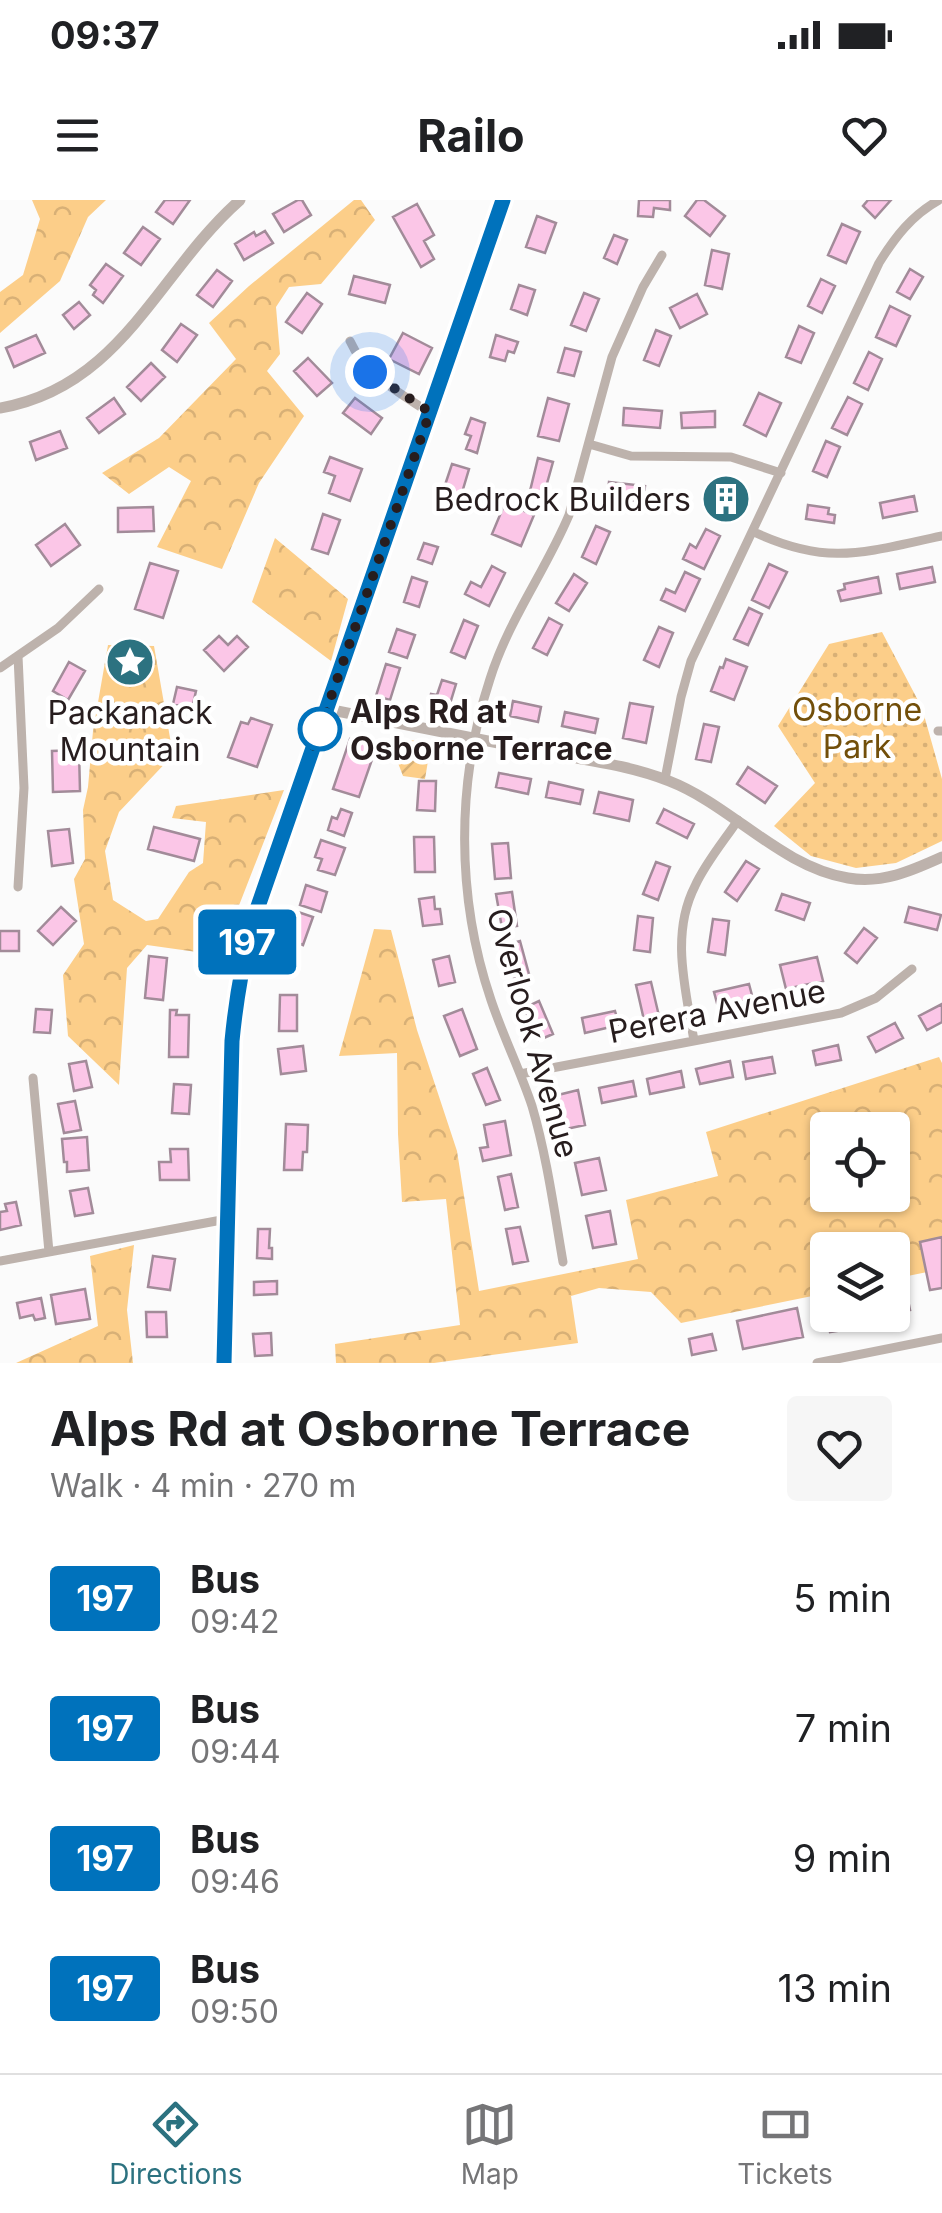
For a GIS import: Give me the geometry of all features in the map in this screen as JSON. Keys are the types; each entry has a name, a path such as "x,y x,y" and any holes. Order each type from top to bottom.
{"main road":[{"path":"224,1363 232,1041 243,960 254,918 503,200"}],"street":[{"path":"666,779 691,662 879,263 903,228 938,200"},
{"path":"0,408 66,385 109,353 237,201"},
{"name":"Overlook Avenue","path":"563,1262 540,1139 490,997 472,928 465,817 474,738 490,679 533,583 560,538 577,490 612,357 662,255"},
{"path":"350,342 370,372 430,412"},
{"path":"589,444 631,456 731,457 782,474"},
{"path":"754,532 793,548 830,554 852,554 942,536"},
{"path":"0,668 58,628 100,589"},
{"path":"18,656 24,788 18,887"},
{"path":"327,710 666,779 695,792 797,859 850,879 889,878 942,857"},
{"path":"694,1041 681,962 683,924 693,889 738,820"},
{"name":"Perera Avenue","path":"520,1074 842,1013 876,998 912,970"},
{"path":"33,1078 49,1252"},
{"path":"0,1261 227,1219"},
{"path":"817,1363 942,1338"},
{"path":"882,1350 882,1363"}],"green space":[{"path":"32,200 106,200 88,217 60,281 0,333 0,292 23,275 40,219"},
{"path":"354,200 361,200 375,220 321,284 289,287 276,307 280,354 267,371 304,416 259,483 222,569 157,547 191,481 169,467 129,494 102,473 159,438 236,359 209,323"},
{"path":"275,538 348,599 331,661 252,602"},
{"name":"Osborne Park","path":"882,632 922,708 942,779 942,841 896,863 856,868 811,856 774,826 815,783 778,726 829,644"},
{"path":"108,645 154,646 173,755 119,812 105,851 113,900 146,921 158,919 189,872 203,863 206,822 172,818 176,806 284,790 231,926 211,954 147,945 127,968 119,1085 68,1036 63,975 84,944 74,879 85,859 83,810"},
{"path":"402,739 431,743 425,779 403,776 398,763"},
{"path":"374,929 391,930 417,1030 457,1151 479,1291 638,1259 626,1200 718,1176 706,1132 939,1057 942,1269 910,1276 910,1232 810,1232 810,1296 681,1323 651,1292 599,1288 571,1296 578,1343 434,1363 336,1363 335,1344 460,1325 446,1199 402,1202 397,1053 339,1056"},
{"path":"134,1245 127,1310 133,1363 16,1363 98,1326 90,1256"}],"building":[{"path":"165,200 190,200 173,224 156,212"},
{"path":"302,200 311,215 284,232 273,214"},
{"path":"639,200 670,200 670,210 654,208 653,217 638,216"},
{"path":"697,200 704,200 725,216 710,236 685,216"},
{"path":"868,200 891,200 875,218 863,206"},
{"path":"417,204 434,235 424,241 434,259 421,267 393,217"},
{"path":"537,216 556,223 545,253 526,247"},
{"path":"842,224 860,232 846,263 828,255"},
{"path":"143,227 160,239 141,265 124,253"},
{"path":"265,231 273,243 244,260 235,244 254,232 256,236"},
{"path":"614,235 627,240 617,264 604,258"},
{"path":"712,250 729,254 722,289 705,285"},
{"path":"106,264 123,276 103,303 93,295 96,290 90,285"},
{"path":"910,269 923,277 910,299 897,292"},
{"path":"217,270 232,281 213,307 197,295"},
{"path":"354,276 390,285 385,303 349,294"},
{"path":"821,279 835,286 822,313 808,306"},
{"path":"519,285 535,290 527,315 511,309"},
{"path":"307,293 322,304 302,333 286,322"},
{"path":"584,293 599,299 586,331 571,325"},
{"path":"697,294 707,314 680,328 670,308"},
{"path":"79,302 90,315 74,329 63,315"},
{"path":"890,306 910,316 896,346 876,337"},
{"path":"181,324 197,335 177,362 162,350"},
{"path":"799,326 814,333 801,363 786,357"},
{"path":"656,330 671,336 659,366 644,360"},
{"path":"403,333 432,348 419,374 389,359"},
{"path":"36,335 45,353 14,367 6,348"},
{"path":"496,335 518,342 514,353 508,351 505,361 490,357"},
{"path":"565,348 581,352 574,376 558,372"},
{"path":"869,352 882,359 868,390 854,383"},
{"path":"308,358 332,383 317,396 294,371"},
{"path":"151,363 165,377 141,401 127,387"},
{"path":"759,393 781,403 766,436 744,425"},
{"path":"848,397 862,404 847,435 832,428"},
{"path":"114,398 125,414 99,433 87,418"},
{"path":"355,398 382,418 371,434 343,413"},
{"path":"548,398 569,404 559,441 538,436"},
{"path":"624,408 662,411 660,428 623,425"},
{"path":"715,411 715,427 682,428 681,413"},
{"path":"471,418 485,423 477,453 466,449 471,436 465,434"},
{"path":"60,431 67,448 36,460 30,442"},
{"path":"826,441 840,447 827,477 813,471"},
{"path":"330,457 362,469 350,501 329,493 335,476 324,472"},
{"path":"538,458 553,462 544,494 530,491"},
{"path":"452,464 469,469 461,496 443,491"},
{"name":"Bedrock Builders","path":"725,480 742,487 727,519 710,511"},
{"path":"609,482 645,486 643,502 607,497"},
{"path":"914,496 917,511 883,518 880,503"},
{"path":"505,503 534,515 521,546 492,534"},
{"path":"808,505 829,508 828,514 835,515 834,523 806,519"},
{"path":"153,507 154,531 118,532 118,508"},
{"path":"323,514 340,520 328,554 312,549"},
{"path":"65,524 80,545 51,566 36,545"},
{"path":"596,526 610,532 596,564 582,557"},
{"path":"706,529 720,536 704,569 683,559 690,544 696,548"},
{"path":"424,543 438,547 432,564 418,559"},
{"path":"150,563 178,571 163,618 135,609"},
{"path":"769,564 787,572 769,608 752,600"},
{"path":"492,566 505,573 489,606 465,594 471,582 481,587"},
{"path":"932,567 935,582 900,589 897,574"},
{"path":"685,572 700,579 685,611 661,600 666,589 675,593"},
{"path":"574,574 587,583 569,611 556,603"},
{"path":"412,577 427,582 419,607 404,602"},
{"path":"878,577 881,593 841,601 838,591 845,589 844,584"},
{"path":"749,608 762,614 748,645 734,639"},
{"path":"549,618 562,625 547,655 533,648"},
{"path":"464,620 478,626 465,658 451,652"},
{"path":"659,627 673,633 659,667 644,660"},
{"path":"397,629 415,635 407,658 389,652"},
{"path":"219,636 228,645 237,636 248,647 224,671 204,650"},
{"path":"726,659 747,667 734,700 711,691"},
{"path":"69,662 85,671 68,700 53,691"},
{"path":"386,664 400,668 390,700 376,696"},
{"path":"442,680 456,684 449,707 429,702 431,694 437,695"},
{"path":"177,687 196,691 192,709 173,704"},
{"path":"513,701 541,707 538,722 510,716"},
{"path":"630,703 653,707 646,743 623,738"},
{"path":"565,712 598,719 595,733 562,726"},
{"path":"251,718 272,725 257,767 228,757 241,722 248,724"},
{"path":"704,724 719,727 711,762 696,759"},
{"path":"350,739 376,748 359,797 333,789"},
{"path":"79,750 80,791 53,792 52,751"},
{"path":"748,767 777,786 765,803 737,784"},
{"path":"499,773 531,779 528,794 496,787"},
{"path":"419,781 436,781 435,811 417,810"},
{"path":"549,782 583,790 580,804 546,797"},
{"path":"599,792 633,800 629,821 594,813"},
{"path":"341,809 352,813 344,836 328,830 332,817 337,819"},
{"path":"664,809 694,824 687,838 657,823"},
{"path":"154,827 200,839 194,861 148,849"},
{"path":"69,829 73,863 52,866 48,831"},
{"path":"414,837 434,837 435,872 415,872"},
{"path":"321,840 345,848 335,875 318,870 322,859 315,857"},
{"path":"508,843 511,878 495,879 492,844"},
{"path":"746,861 759,869 737,901 725,892"},
{"path":"656,862 670,867 658,900 643,894"},
{"path":"306,885 327,892 321,912 300,905"},
{"path":"512,892 517,926 502,928 496,894"},
{"path":"782,894 810,903 804,920 776,910"},
{"path":"434,897 442,924 423,926 419,899"},
{"path":"61,907 76,921 53,945 38,931"},
{"path":"909,907 941,915 937,930 905,922"},
{"path":"298,912 313,917 303,945 288,939"},
{"path":"638,916 653,918 650,952 634,950"},
{"path":"713,919 729,921 725,955 708,952"},
{"path":"864,928 877,938 857,963 845,953"},
{"path":"0,931 19,931 19,951 0,951"},
{"path":"520,941 529,974 514,978 505,945"},
{"path":"283,952 297,956 291,975 277,971"},
{"path":"149,956 167,958 163,1000 145,998"},
{"path":"449,956 455,982 439,986 433,960"},
{"path":"817,957 823,981 786,989 780,965"},
{"path":"651,982 659,1016 644,1020 636,985"},
{"path":"749,984 753,999 718,1007 714,992"},
{"path":"280,995 297,995 297,1031 279,1031"},
{"path":"539,1001 553,1034 539,1040 524,1008"},
{"path":"942,1004 942,1022 927,1030 919,1016"},
{"path":"36,1009 52,1010 50,1033 34,1032"},
{"path":"462,1009 477,1049 460,1056 444,1016"},
{"path":"170,1010 177,1010 176,1015 189,1015 188,1057 169,1057"},
{"path":"615,1011 619,1025 585,1033 582,1018"},
{"path":"895,1023 903,1038 876,1052 868,1037"},
{"path":"838,1045 841,1060 816,1065 813,1051"},
{"path":"303,1046 306,1071 281,1074 278,1049"},
{"path":"772,1057 775,1073 746,1079 743,1062"},
{"path":"86,1061 92,1087 74,1091 69,1064"},
{"path":"730,1061 733,1077 700,1084 696,1069"},
{"path":"487,1068 500,1100 486,1105 473,1074"},
{"path":"681,1071 684,1087 650,1094 647,1079"},
{"path":"633,1081 636,1096 602,1103 599,1088"},
{"path":"174,1084 191,1085 189,1114 172,1113"},
{"path":"578,1090 585,1125 566,1129 558,1095"},
{"path":"75,1101 81,1130 64,1133 58,1104"},
{"path":"505,1121 511,1155 483,1161 480,1148 488,1147 484,1125"},
{"path":"286,1124 308,1125 302,1170 284,1170"},
{"path":"87,1137 89,1170 67,1172 62,1139"},
{"path":"170,1149 188,1149 189,1180 160,1180 159,1162 171,1162"},
{"path":"599,1158 606,1190 582,1195 575,1163"},
{"path":"511,1174 518,1207 505,1210 498,1177"},
{"path":"88,1188 93,1213 75,1216 70,1191"},
{"path":"16,1202 21,1225 0,1230 0,1212 7,1211 5,1204"},
{"path":"610,1211 616,1244 593,1248 586,1216"},
{"path":"520,1227 528,1261 513,1264 506,1229"},
{"path":"258,1229 270,1229 272,1259 257,1258"},
{"path":"942,1237 942,1288 930,1290 920,1242"},
{"path":"153,1256 175,1259 170,1290 148,1287"},
{"path":"277,1281 277,1294 254,1295 254,1282"},
{"path":"85,1289 90,1319 56,1324 51,1295"},
{"path":"41,1298 45,1318 20,1318 17,1303"},
{"path":"797,1308 803,1337 743,1349 737,1321"},
{"path":"146,1312 166,1312 167,1337 147,1337"},
{"path":"271,1333 272,1355 255,1356 253,1334"},
{"path":"712,1334 716,1350 692,1355 689,1339"}],"bus line":[{"name":"197","path":"224,1363 232,1041 247,943 503,200"}],"place":[{"name":"Bedrock Builders","path":"726,499"},
{"name":"Packanack Mountain","path":"130,662"},
{"name":"Alps Rd at Osborne Terrace","path":"320,729"}],"route":[{"path":"320,729 314,746 430,412 370,372"}]}
